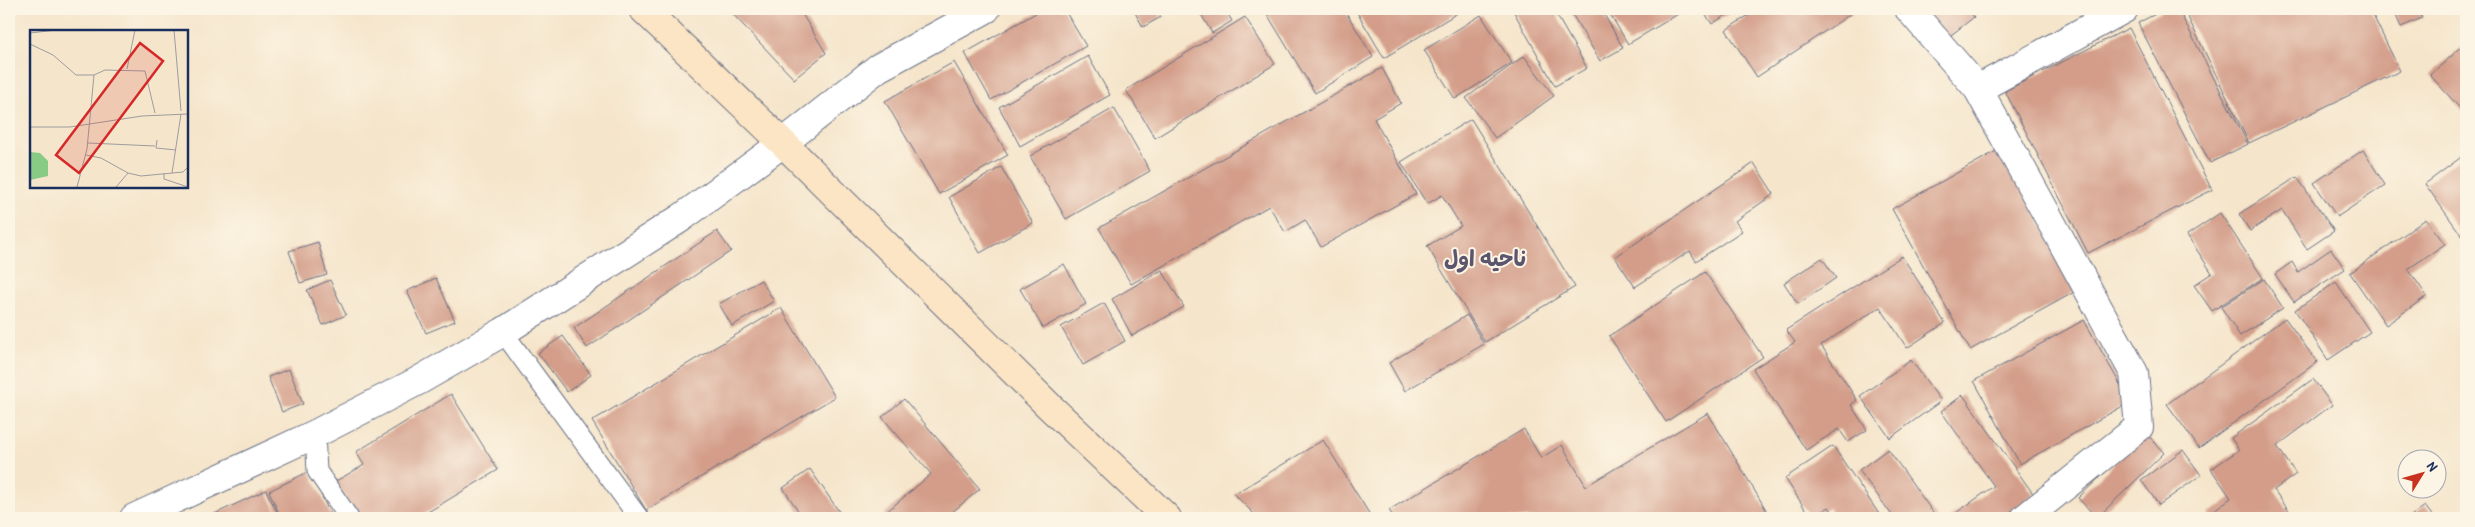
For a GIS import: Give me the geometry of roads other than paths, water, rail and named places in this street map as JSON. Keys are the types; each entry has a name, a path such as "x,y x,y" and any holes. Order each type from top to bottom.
{"main road":[{"path":"643,9 784,143 1049,406 1167,518"}],"street":[{"path":"134,518 315,434 418,381 503,332 681,218 784,143 878,68 986,9"},
{"path":"1909,9 1978,89 2134,373 2139,428 2025,518"},
{"path":"1978,89 2124,9"}],"lane":[{"path":"503,332 638,518"},
{"path":"315,434 317,471 349,518"}],"district":[{"name":"ناحیه اول","path":"1485,258"}]}
